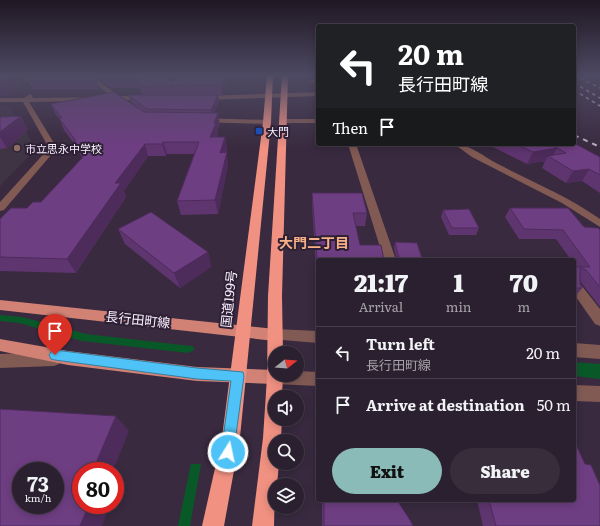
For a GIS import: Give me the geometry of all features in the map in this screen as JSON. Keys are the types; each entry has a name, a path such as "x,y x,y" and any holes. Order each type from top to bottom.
{"highway":[{"name":"国道199号","path":"213,526 230,437 238,376 269,100"},
{"path":"275,346 275,296 284,100"},
{"path":"263,526 272,438 275,382"}],"main road":[{"name":"長行田町線","path":"0,305 275,335"},
{"path":"0,345 68,358 197,374 268,377"}],"street":[{"path":"0,100 68,100"},
{"path":"0,208 53,148 25,100"},
{"path":"120,100 130,107"},
{"path":"192,120 267,122"},
{"path":"283,121 316,122"},
{"path":"353,146 389,258"},
{"path":"461,146 488,162 571,204 600,224"},
{"path":"576,287 600,320"},
{"path":"275,335 316,337"},
{"path":"576,350 600,352"},
{"path":"0,361 68,358"},
{"path":"304,378 316,379"},
{"path":"576,393 600,394"}],"shaded area":[{"name":"市立思永中学校","path":"0,106 8,106 12,110 34,145 34,151 0,186"}],"green space":[{"path":"0,315 22,317 86,334 191,346 194,347 194,350 188,353 82,341 19,323 0,321"},
{"path":"576,362 600,364 600,379 576,376"},
{"path":"191,464 201,464 190,526 178,526"}],"building":[{"path":"74,100 125,100 144,112 218,113 214,123 216,123 210,137 225,137 220,153 227,152 215,200 177,201 199,142 163,142 162,144 145,144 115,183 121,183 67,259 0,257 0,219 11,208 27,208 33,202 41,202 83,157 74,141 76,141 59,118 62,118 51,104"},
{"path":"134,100 216,100 211,110 147,109"},
{"path":"21,116 0,132 0,117"},
{"path":"576,144 600,157 600,175 589,169 573,171 548,156 566,153 554,146 576,146"},
{"path":"520,146 554,146 557,148 533,152"},
{"path":"312,193 362,193 367,213 353,213 360,245 381,245 384,258 317,258"},
{"path":"510,208 568,208 584,227 598,228 600,230 600,287 586,270 581,268 580,284 582,288 576,288 576,267 590,267 563,230 524,229"},
{"path":"469,209 479,228 452,228 443,210"},
{"path":"151,212 208,252 174,273 118,229"},
{"path":"395,242 417,243 422,258 399,258"},
{"path":"0,409 116,416 96,462 72,462 72,514 85,514 80,526 0,526"},
{"path":"576,444 585,464 591,465 600,485 600,526 496,526 490,502 576,502"},
{"path":"324,502 398,502 413,526 324,526"}],"railway":[{"path":"590,100 600,106"},
{"path":"576,136 600,147"}],"place":[{"name":"大門","path":"259,131"},
{"name":"市立思永中学校","path":"17,148"}],"district":[{"name":"大門二丁目","path":"314,242"}],"route":[{"path":"55,355 68,358 197,374 238,376 228,452"}]}
